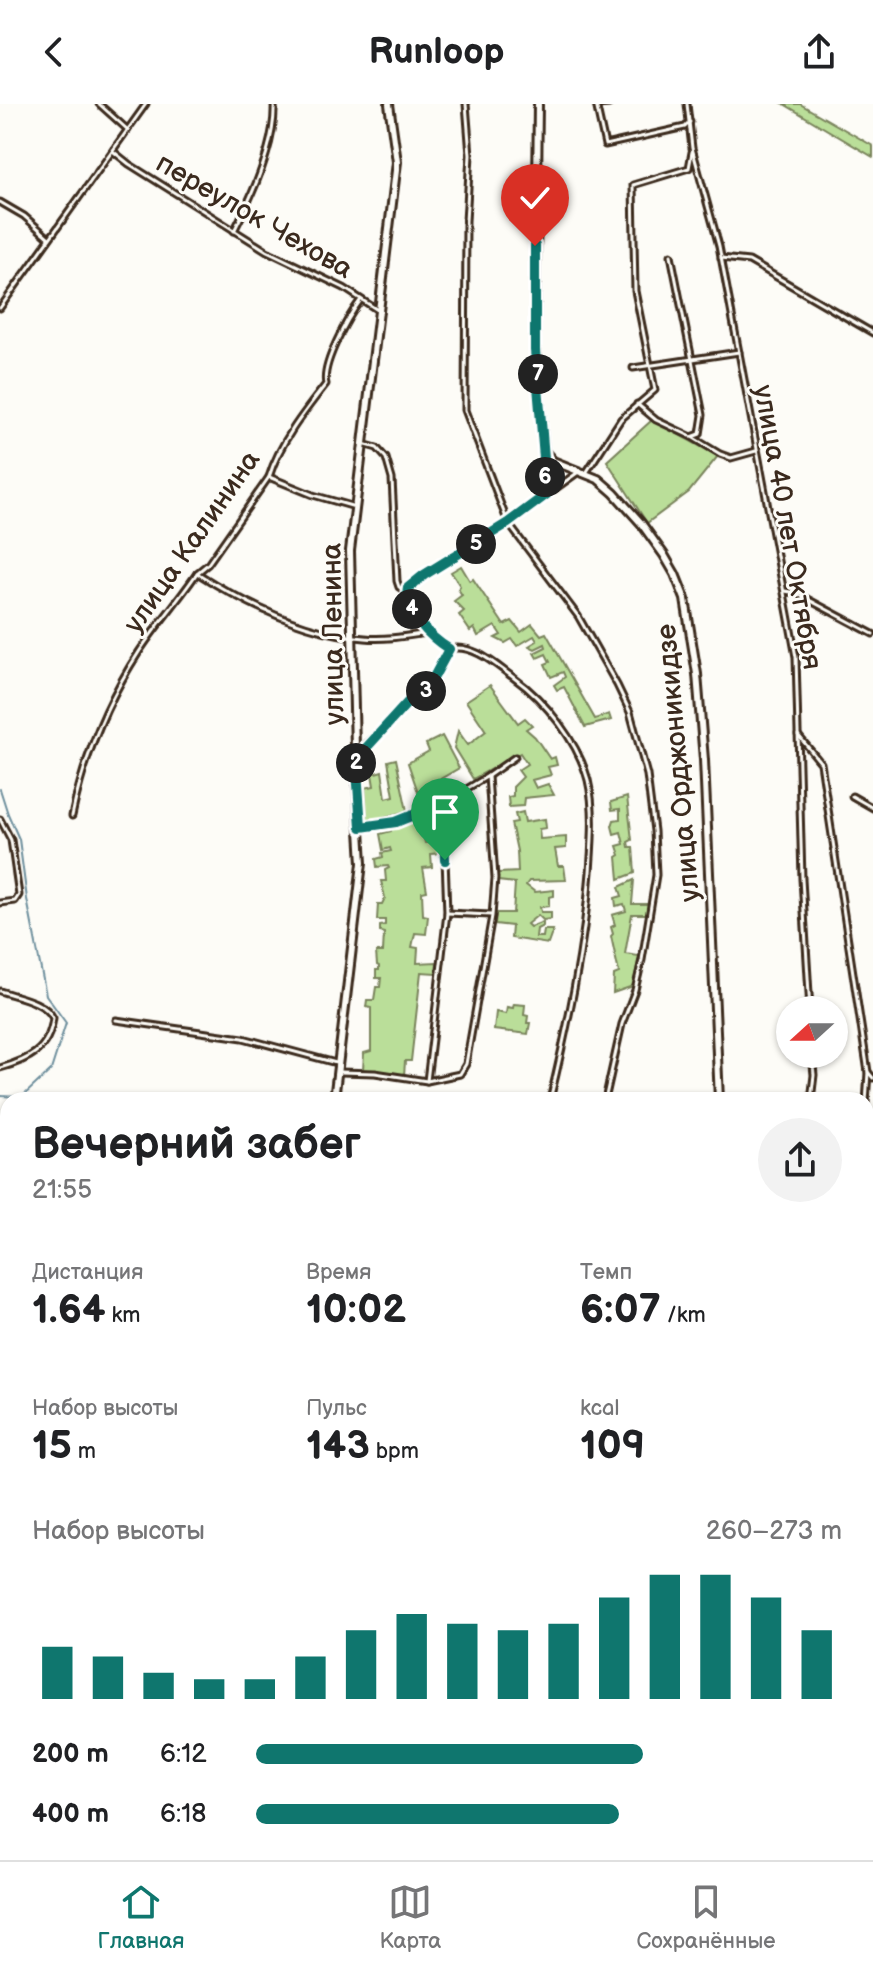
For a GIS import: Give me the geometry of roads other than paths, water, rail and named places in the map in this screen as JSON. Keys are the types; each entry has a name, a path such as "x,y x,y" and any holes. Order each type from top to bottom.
{"main road":[{"path":"379,311 397,162 389,104"},
{"path":"538,104 535,350 543,443"},
{"name":"улица Ленина","path":"335,1092 362,871 350,551 379,311"},
{"name":"улица Орджоникидзе","path":"543,443 544,451 553,461 598,479 641,523 675,574 690,622 704,760 719,1092"}],"street":[{"path":"99,104 128,130"},
{"path":"0,308 146,104"},
{"path":"234,231 259,173 271,133 274,104"},
{"path":"466,104 470,155 466,221 465,410 508,523 578,616 617,685 630,712 647,775 656,875 642,960 622,1024 607,1092"},
{"path":"609,104 597,104 605,145 685,127 691,121"},
{"name":"улица 40 лет Октября","path":"687,104 692,148 721,258 796,657 802,879 809,996"},
{"path":"406,591 424,575 583,472 621,419 655,390 635,291 633,185 689,168 692,148"},
{"name":"переулок Чехова","path":"114,152 267,251 344,288 379,311"},
{"path":"0,202 24,216 49,238"},
{"path":"671,255 703,415 700,434 692,437"},
{"path":"721,258 749,261 873,333"},
{"name":"улица Калинина","path":"72,816 86,757 126,675 140,650 197,573 208,564 269,477 308,407 326,384 325,371 350,315 360,301"},
{"path":"633,368 739,352"},
{"path":"637,404 656,420 731,458 756,451"},
{"path":"543,443 547,494"},
{"path":"363,444 382,452 390,468 397,581 399,587 406,591"},
{"path":"269,477 313,495 355,507"},
{"path":"197,573 226,592 273,614 330,633 352,637 404,637 427,633"},
{"path":"406,591 407,601 427,633 449,649"},
{"path":"785,591 796,593 873,634"},
{"path":"356,756 408,702 428,688 449,649 456,647 476,652 527,689 561,728 577,753 588,780 591,799 592,851 587,918 569,1021 552,1092"},
{"path":"798,735 821,763 868,1072 867,1092"},
{"path":"361,827 396,822 443,803 515,757"},
{"path":"116,1020 243,1038 338,1068 427,1081 460,1074 466,1064 492,916 495,878 488,776"},
{"path":"852,796 873,808"},
{"path":"427,1081 447,913 443,803"},
{"path":"0,819 11,840 19,895 15,901 0,903"},
{"path":"447,913 492,916"},
{"path":"0,991 30,1000 50,1011 53,1018 50,1031 33,1057 0,1068"},
{"path":"811,1092 812,1068"},
{"path":"868,1072 873,1078"},
{"path":"460,1074 466,1080"}],"waterway":[{"path":"0,789 19,839 46,995 66,1023 51,1070 27,1092"}]}
